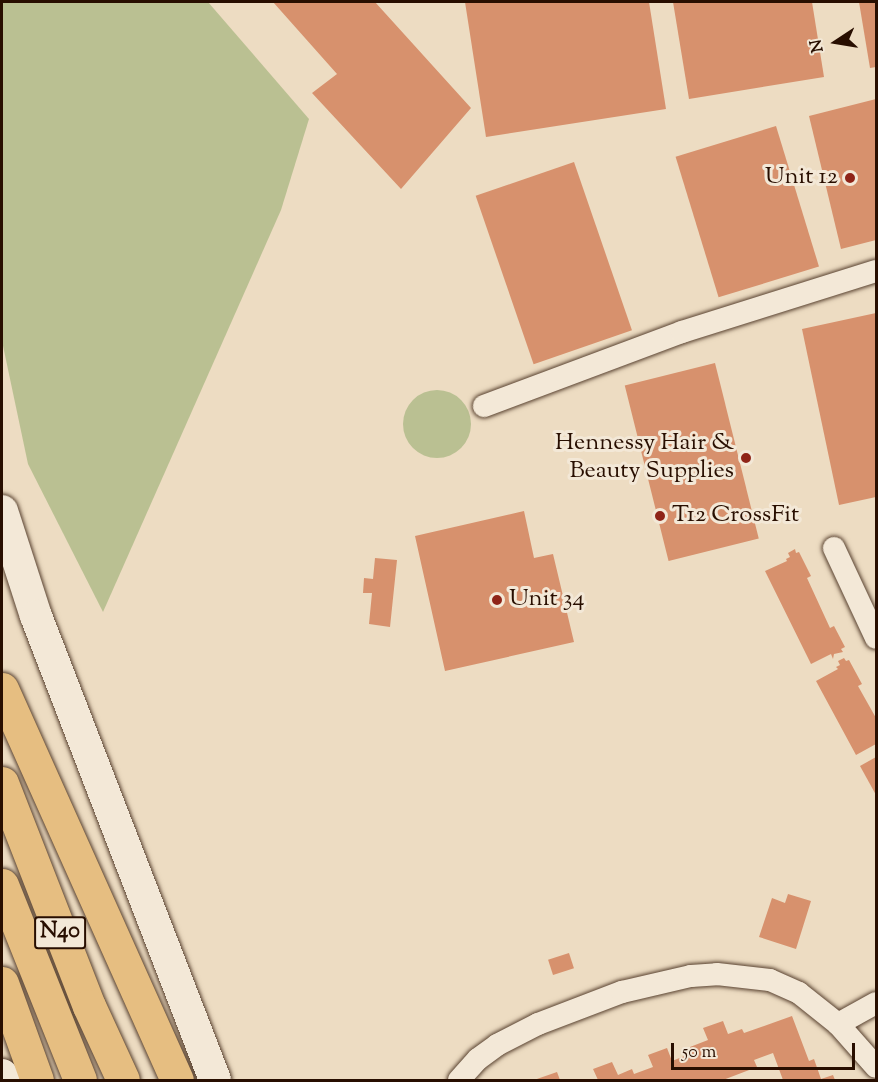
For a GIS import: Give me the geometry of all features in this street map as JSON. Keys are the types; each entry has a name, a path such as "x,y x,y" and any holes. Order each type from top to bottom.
{"highway":[{"path":"2,689 177,1080"},
{"name":"N40","path":"2,783 89,1006 123,1080"},
{"name":"N40","path":"2,885 80,1080"},
{"path":"2,983 37,1080"}],"main road":[{"path":"2,511 36,616 214,1080"},
{"path":"2,1075 4,1080"}],"street":[{"path":"484,405 682,332 876,271"},
{"path":"834,548 876,638"},
{"path":"459,1080 478,1059 517,1033 622,992 691,976 717,974 770,980 784,985 838,1024 876,1067"},
{"path":"838,1024 876,1003"}],"green space":[{"path":"2,2 208,2 309,119 281,210 103,612 28,464 2,341"},
{"path":"437,390 450,393 461,400 468,411 471,424 468,437 461,448 450,455 437,458 424,455 413,448 406,437 403,424 406,411 413,400 424,393"}],"building":[{"path":"273,2 375,2 471,108 401,189 312,93 337,74"},
{"path":"465,2 649,2 666,109 486,137"},
{"path":"673,2 812,2 824,77 689,99"},
{"path":"859,2 876,2 876,67 870,68"},
{"name":"Unit 12","path":"876,99 876,240 841,249 809,116"},
{"path":"776,126 819,267 719,297 676,157"},
{"path":"574,162 632,330 534,364 476,196"},
{"path":"876,313 876,497 839,505 802,329"},
{"path":"715,363 759,539 669,561 625,385"},
{"name":"Unit 34","path":"524,511 534,558 553,554 574,642 445,671 415,536"},
{"path":"795,549 796,553 799,552 811,576 807,578 830,628 834,626 845,647 841,649 843,652 834,654 833,659 831,654 811,664 765,571 787,561 786,559 790,557 788,553"},
{"path":"375,558 397,560 390,627 369,624 372,593 363,593 364,578 373,579"},
{"path":"844,658 846,661 849,660 862,684 858,686 876,718 876,744 856,755 816,681 838,669 836,667 840,665 838,661"},
{"path":"876,757 876,795 860,766"},
{"path":"788,894 811,901 796,949 759,937 772,898 785,903"},
{"path":"569,953 574,968 553,975 548,960"},
{"path":"792,1016 809,1061 814,1059 821,1079 833,1075 835,1080 783,1080 773,1053 754,1060 757,1067 723,1080 598,1080 593,1069 612,1062 618,1075 632,1069 634,1074 653,1067 648,1055 667,1048 672,1061 692,1053 690,1047 708,1040 703,1028 723,1021 728,1034 742,1029 744,1033"},
{"path":"557,1072 560,1080 534,1080"}],"place":[{"name":"Unit 12","path":"850,178"},
{"name":"Hennessy Hair & Beauty Supplies","path":"746,458"},
{"name":"T12 CrossFit","path":"660,516"},
{"name":"Unit 34","path":"497,600"}]}
